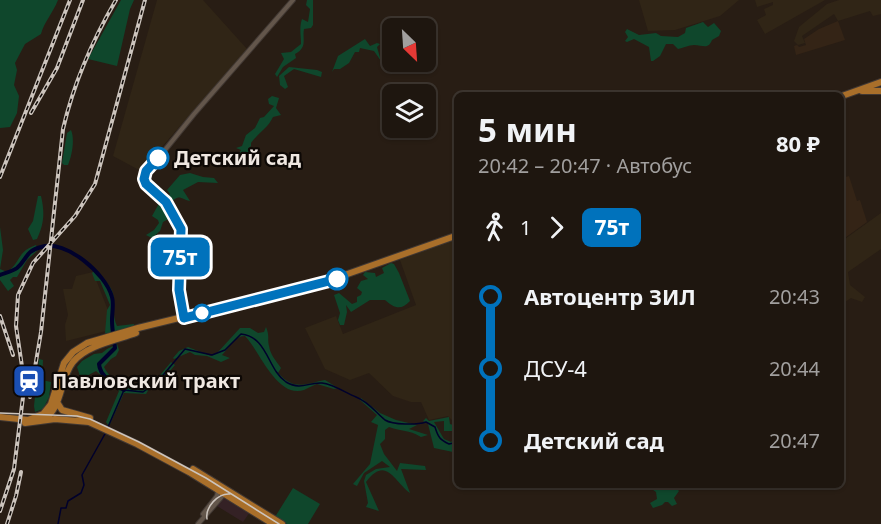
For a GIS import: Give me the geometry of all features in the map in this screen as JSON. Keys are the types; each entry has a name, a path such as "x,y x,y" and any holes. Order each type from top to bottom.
{"main road":[{"path":"844,95 881,84"},
{"path":"859,91 881,91"},
{"path":"45,416 62,367 70,355 83,345 331,280 454,236"},
{"path":"45,416 57,402 66,374 73,362 107,340"},
{"path":"57,402 62,410 104,426 194,470 221,491 273,524"},
{"path":"0,419 77,415"},
{"path":"45,416 82,420 104,426"},
{"path":"112,430 282,524"}],"street":[{"path":"184,318 179,290 179,243 182,233 180,224 169,206 144,182 145,174 293,0"},
{"path":"197,524 221,491"}],"shaded area":[{"path":"157,0 203,0 247,49 141,171 113,156"},
{"path":"639,0 739,0 720,16 675,30 648,31"},
{"path":"755,0 825,0 765,34 757,20 766,15 764,9 773,5 773,2 757,7"},
{"path":"839,0 881,0 881,14 873,16 870,11 838,21 834,14 802,36 805,43 798,45 794,41 799,27 827,4"},
{"path":"838,21 845,40 796,55 794,46 806,45 804,39 819,29"},
{"path":"849,176 867,222 844,239 844,177"},
{"path":"881,213 881,249 848,272 850,285 865,297 862,302 851,298 844,303 844,240"},
{"path":"454,239 454,422 448,416 429,420 421,402 411,402 393,396 369,373 350,380 325,369 305,328 336,316 343,334 416,305 400,260"},
{"path":"93,272 109,313 106,331 66,341 65,325 68,315 63,289 72,289 76,276"},
{"path":"225,496 250,512 243,522 217,506"}],"green space":[{"path":"0,0 58,0 41,34 25,44 15,63 17,70 14,85 19,96 17,113 10,127 0,128"},
{"path":"121,0 134,0 117,66 88,59"},
{"path":"307,0 313,0 313,25 311,28 304,29 302,49 295,54 296,58 283,67 277,77 275,74 284,59 281,53 291,52 301,44 301,22 302,19 308,22 310,9 306,5"},
{"path":"703,22 708,27 714,23 721,31 709,45 692,45 678,49 673,44 666,44 660,56 653,61 651,61 649,47 634,39 625,41 628,37 625,32 627,29 639,35 656,33 661,36 678,37 685,33 686,28"},
{"path":"365,39 370,46 380,44 377,47 381,61 374,51 360,48 349,63 332,72 338,56"},
{"path":"289,67 317,70 322,72 321,77 294,69 284,76 288,87 285,89 280,85 279,76"},
{"path":"272,96 279,98 276,108 281,115 273,117 251,143 248,149 252,158 250,169 246,155 234,162 241,150 236,148 242,146 246,135 274,106 269,104 268,99"},
{"path":"71,130 72,152 68,165 64,165 62,163 67,133"},
{"path":"190,173 214,178 218,183 198,182 183,190 190,201 178,198 169,204 165,198 170,194 167,190 180,175"},
{"path":"38,196 41,196 43,218 37,239 33,240 28,229 33,221"},
{"path":"161,200 172,217 163,222 160,231 152,238 146,235 159,223 152,216"},
{"path":"0,227 3,250 0,269"},
{"path":"36,245 38,250 27,260 17,277 10,280 14,286 8,291 0,280 0,269 7,272 25,251"},
{"path":"391,263 399,273 410,301 398,307 385,300 370,300 351,312 346,305 344,325 340,325 338,320 340,313 334,295 339,293 352,304 357,302 357,297 362,292 357,288 361,281 368,279 363,275 365,272 375,273 376,277 384,273 382,268"},
{"path":"95,270 112,292 117,326 134,324 135,327 105,333 107,310 110,305 100,281 95,281 92,273"},
{"path":"266,327 271,352 281,368 278,373 284,379 300,385 325,380 338,388 317,384 304,390 294,391 285,387 277,381 245,336 232,343 222,355 230,358 221,362 190,352 173,358 179,351 188,347 211,356 218,352 240,328 250,328 258,333 264,332"},
{"path":"117,344 119,350 116,356 104,367 111,377 125,387 143,390 171,362 175,365 154,390 149,389 146,394 124,393 108,425 106,422 119,391 96,371 81,379 77,367 94,354 102,353"},
{"path":"39,359 43,360 42,380 51,382 49,397 43,409 35,412 34,406"},
{"path":"361,398 380,413 417,425 409,429 428,435 421,437 389,427 385,430 385,439 380,444 384,454 397,471 400,463 425,466 426,470 401,469 410,493 384,470 373,474 366,482 379,511 366,507 368,503 364,481 366,475 376,469 390,467 382,461 364,473 357,486 353,484 370,464 378,425 371,422 377,415 360,400"},
{"path":"449,417 450,424 454,425 454,431 444,431 444,421 434,422 444,439 451,442 454,439 453,452 434,448 428,424 423,421 426,418 429,421"},
{"path":"293,488 320,504 308,524 287,524 275,517"},
{"path":"650,488 665,490 676,488 679,491 674,498 677,504 672,506 665,502 653,508 650,503 657,499 656,492"}],"waterway":[{"path":"0,275 17,268 29,253 41,247 62,248 84,260 102,278 113,303 112,324 115,348 99,364 100,369 108,380 124,390"},
{"path":"108,427 124,390 143,392 159,380 185,349 212,355 225,350 241,334 257,341 286,382 296,386 317,383 331,385 361,399 385,420 405,424 426,422 435,427 438,436 443,441 449,444 454,443"},
{"path":"58,524 61,508 66,508 68,501 81,493 84,485 82,475 106,432"}],"tram line":[{"path":"0,413 77,416 90,419 206,478 279,524"},
{"path":"207,519 208,510 213,502 225,494 230,494"}],"railway":[{"path":"0,177 70,0"},
{"path":"31,113 57,68 83,0"},
{"path":"30,397 41,332 63,129 85,62 116,0"},
{"path":"0,511 14,469 23,397 24,380 16,326 18,295 33,263 75,216 95,184 145,0"},
{"path":"0,316 13,355"},
{"path":"7,524 21,472"}],"bus line":[{"name":"75т","path":"158,158 146,171 144,179 146,184 169,206 181,229 179,290 184,318 337,279"}],"place":[{"name":"Детский сад","path":"158,158"},
{"name":"Павловский тракт","path":"29,381"}]}
